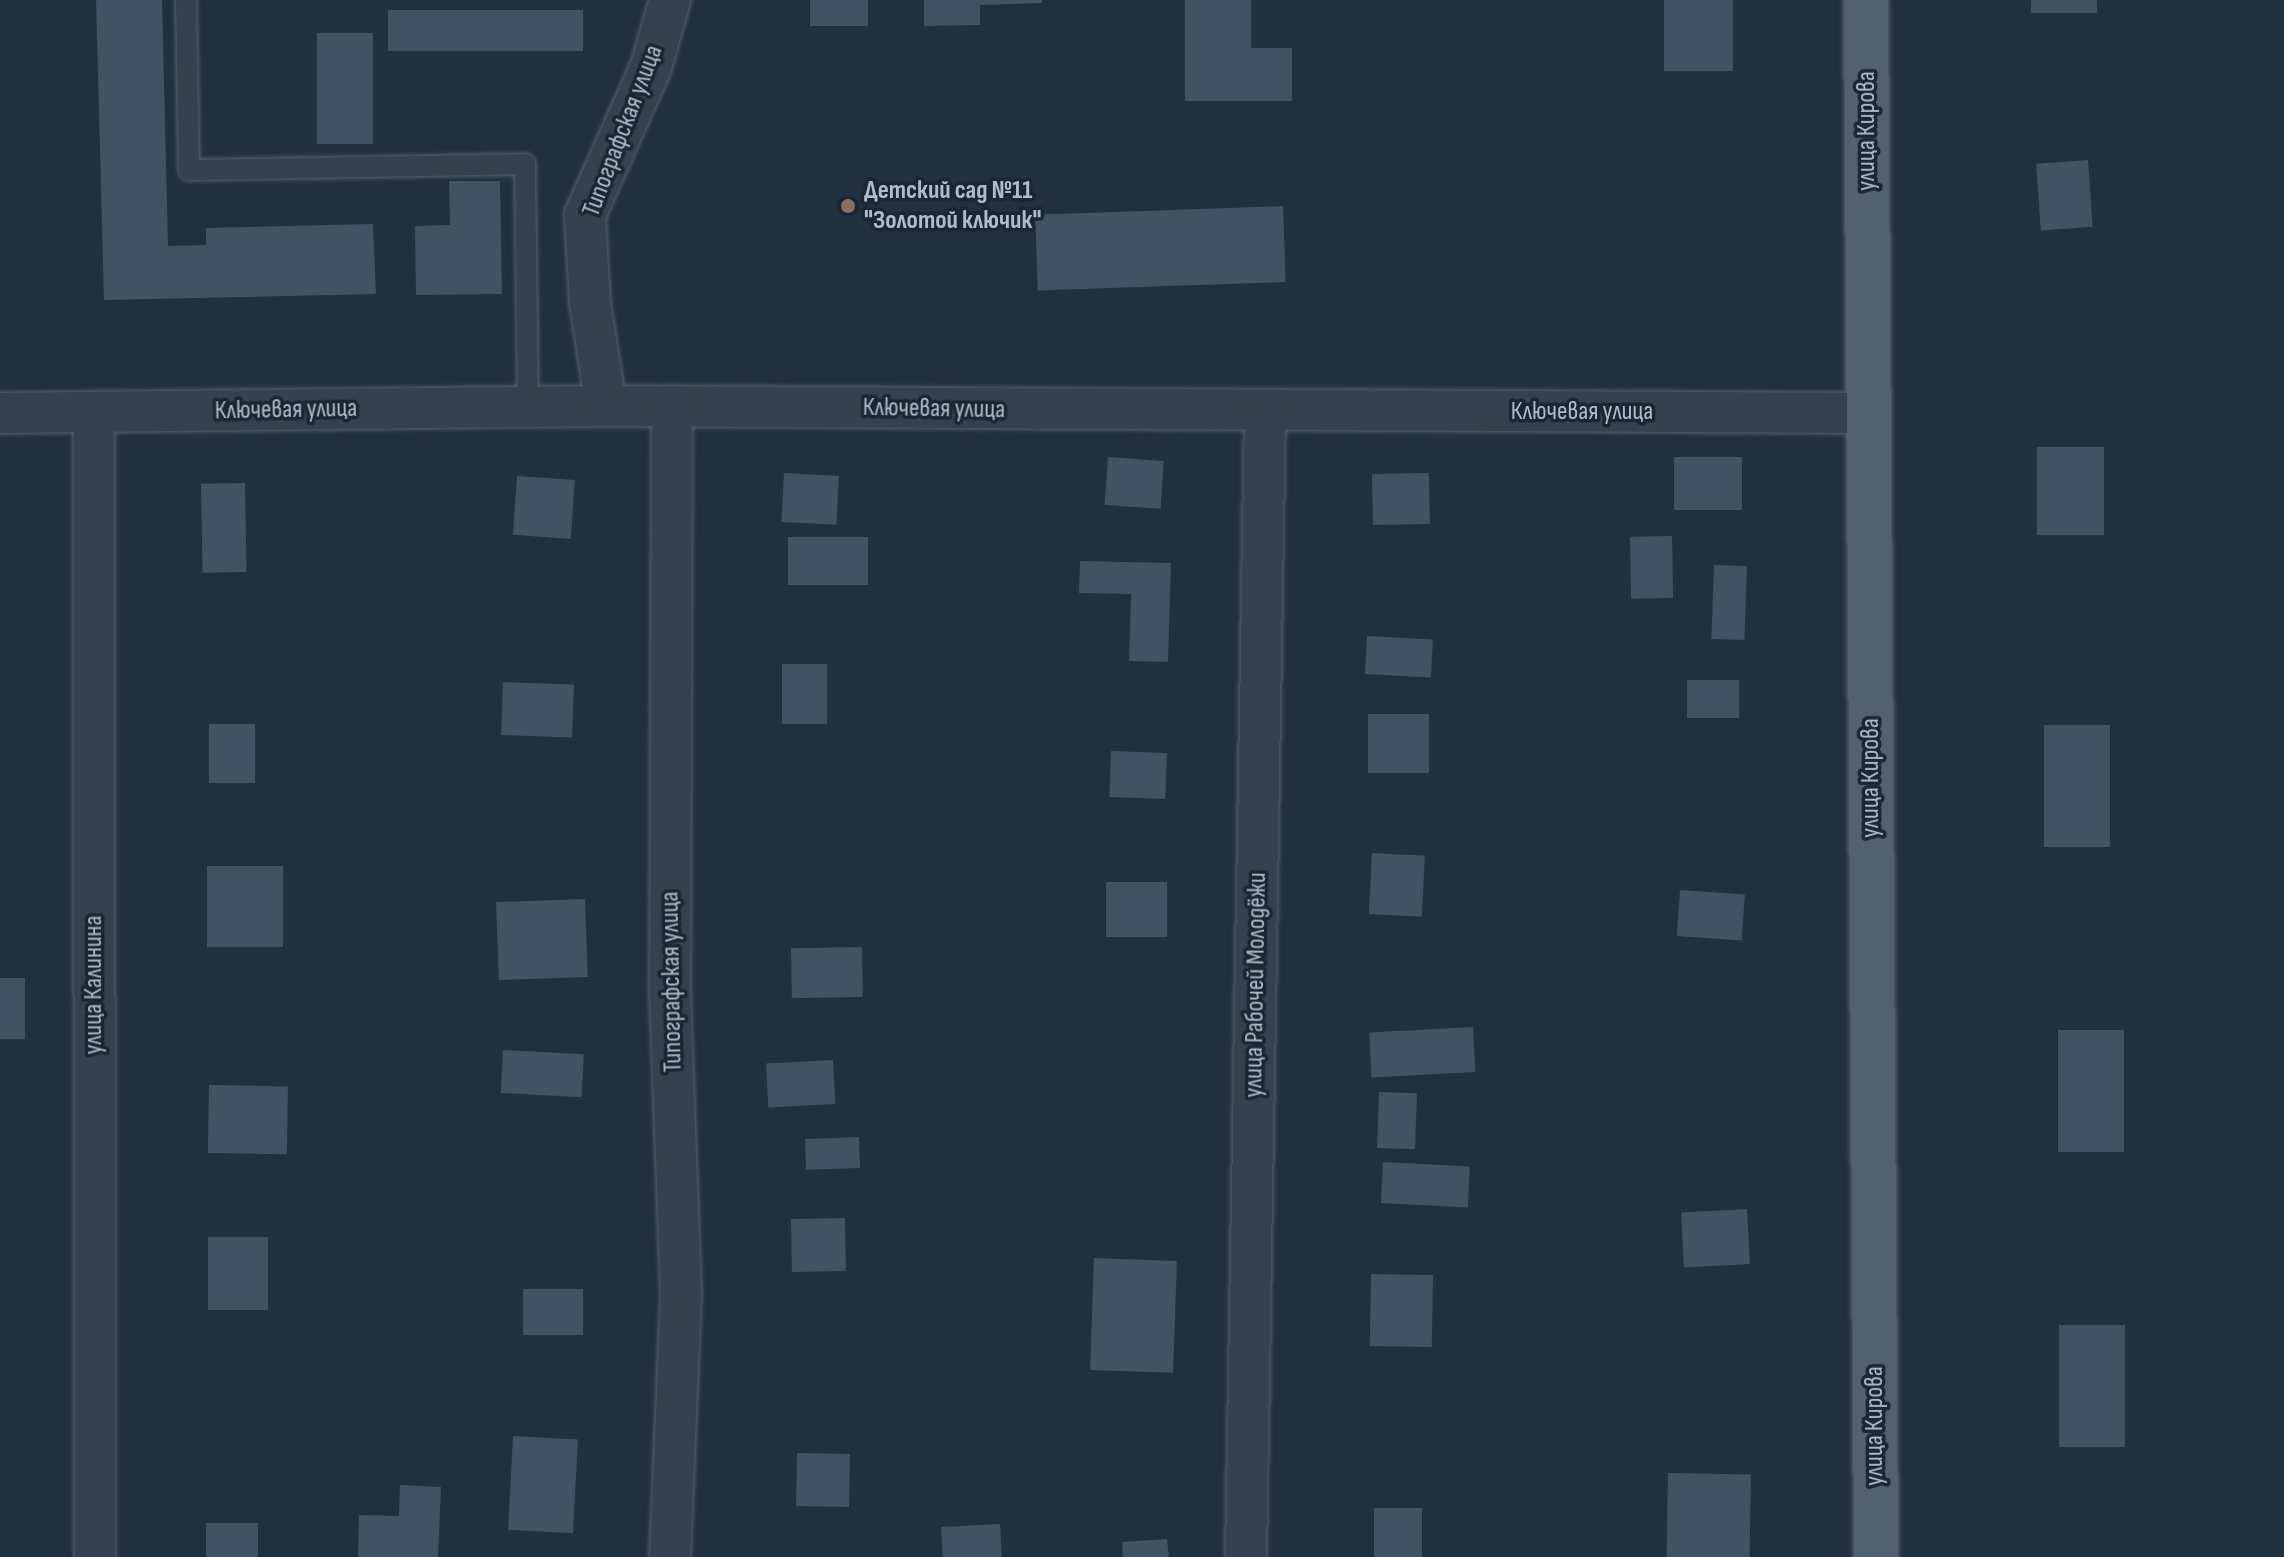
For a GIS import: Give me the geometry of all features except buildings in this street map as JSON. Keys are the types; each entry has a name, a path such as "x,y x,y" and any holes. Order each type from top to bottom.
{"main road":[{"name":"улица Кирова","path":"1866,0 1876,1557"}],"street":[{"name":"Типографская улица","path":"606,406 590,303 585,215 651,67 670,0"},
{"name":"Ключевая улица","path":"0,413 672,406 1265,413 1869,413"},
{"name":"Типографская улица","path":"670,1557 681,1293 670,993 672,406"},
{"name":"улица Калинина","path":"94,413 95,1557"},
{"name":"улица Рабочей Молодёжи","path":"1246,1557 1265,413"}],"lane":[{"path":"186,0 189,170 525,164 528,407"}],"place":[{"name":"Детский сад №11 \"Золотой ключик\"","path":"848,206"}]}
